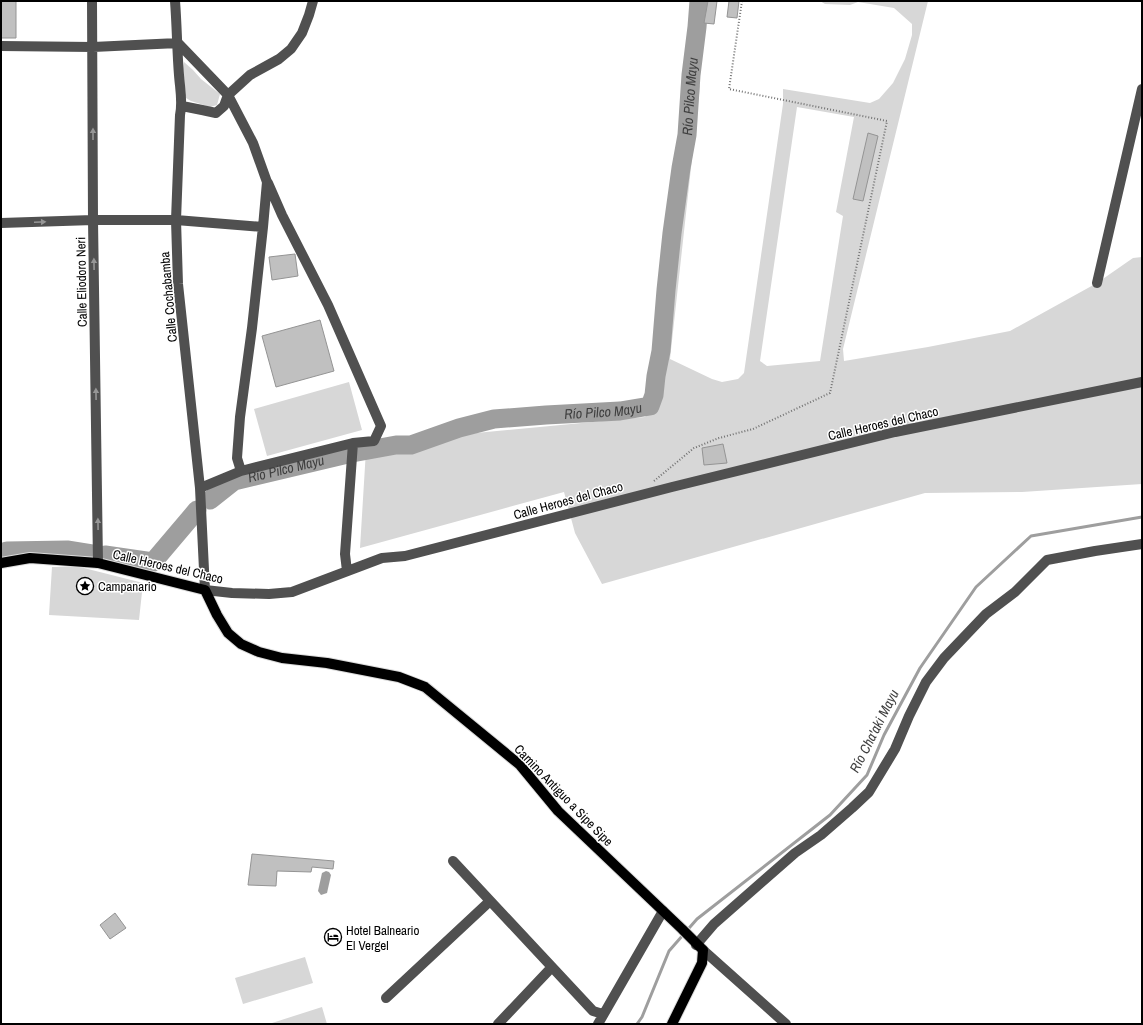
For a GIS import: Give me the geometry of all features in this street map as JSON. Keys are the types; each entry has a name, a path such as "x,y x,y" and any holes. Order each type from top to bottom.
{"main road":[{"name":"Calle Heroes del Chaco","path":"1,563 30,558 98,563 205,590"},
{"name":"Camino Antiguo a Sipe Sipe","path":"205,590 217,615 228,633 240,644 259,652 282,658 327,663 399,677 425,687 520,765 558,811 697,945"},
{"path":"672,1024 702,963 697,945"}],"street":[{"name":"Calle Eliodoro Neri","path":"92,1 93,220 98,563"},
{"name":"Calle Cochabamba","path":"175,1 182,106 176,220 178,284 200,488 205,590"},
{"path":"182,106 216,114 224,106 228,95 250,75 279,59 290,49 302,33 313,1"},
{"path":"1,46 93,47 178,43 228,95 253,143 267,182 282,215 328,305 381,426 374,441 352,443 241,471 200,488"},
{"path":"1097,283 1142,90"},
{"path":"241,471 237,458 240,417 252,328 267,182"},
{"path":"1,223 93,220 176,220 263,227"},
{"name":"Calle Heroes del Chaco","path":"205,590 232,593 269,594 292,592 382,558 405,556 672,487 895,432 1142,382"},
{"path":"347,571 345,554 352,443"},
{"path":"786,1024 697,945 714,924 795,853 826,830 869,792 895,750 909,716 926,682 944,658 986,614 1014,592 1047,560 1095,550 1142,544"},
{"path":"453,861 593,1011 603,1014"},
{"path":"386,998 490,901"},
{"path":"598,1024 663,911"},
{"path":"498,1024 552,967"}],"path":[{"path":"653,482 694,448 718,438 753,429 830,393 887,121 729,89 742,1"}],"shaded area":[{"path":"820,1 928,1 843,349 844,361 1010,331 1097,283 1133,258 1142,257 1142,484 1022,492 925,493 602,584 575,533 564,492 360,548 366,450 476,433 645,417 651,410 661,351 672,233 687,135 691,75 700,86 670,359 712,379 722,382 738,379 744,373 783,104 783,89 870,103 879,99 893,83 905,59 912,35 912,24 894,8 858,2 850,5 825,4","holes":["797,107 854,117 836,212 843,216 820,361 767,366 760,361"]},
{"path":"184,62 201,79 220,94 217,105 210,107 186,98 183,68"},
{"path":"349,382 362,430 267,456 254,409"},
{"path":"52,567 80,567 143,583 139,620 49,615"},
{"path":"326,871 331,875 327,893 321,895 318,891 322,873"},
{"path":"305,957 313,983 243,1004 235,978"},
{"path":"322,1007 327,1024 272,1023"}],"building":[{"path":"1,1 16,1 16,38 1,38"},
{"path":"708,1 717,1 714,24 704,23"},
{"path":"729,1 739,1 737,18 727,17"},
{"path":"868,133 878,136 863,201 853,199"},
{"path":"295,254 298,276 272,280 269,257"},
{"path":"320,320 334,371 276,387 262,336"},
{"path":"723,444 727,463 704,465 702,448"},
{"path":"252,854 334,861 333,869 312,867 311,872 277,871 276,886 248,885"},
{"path":"115,913 126,928 110,939 100,925"}],"waterway":[{"name":"Río Pilco Mayu","path":"210,500 234,481 352,453 396,445 411,445 459,428 494,419 620,411 650,406 654,395 661,351 672,233 687,135 691,75 699,1"},
{"path":"105,555 153,562 197,510"},
{"name":"Río Cha'aki Mayu","path":"637,1024 642,1017 669,951 697,919 830,815 867,775 884,735 920,668 976,587 1031,536 1142,517"},
{"path":"1,553 7,551 67,550 92,554"}],"place":[{"name":"Campanario","path":"85,586"},
{"name":"Hotel Balneario El Vergel","path":"333,937"}]}
